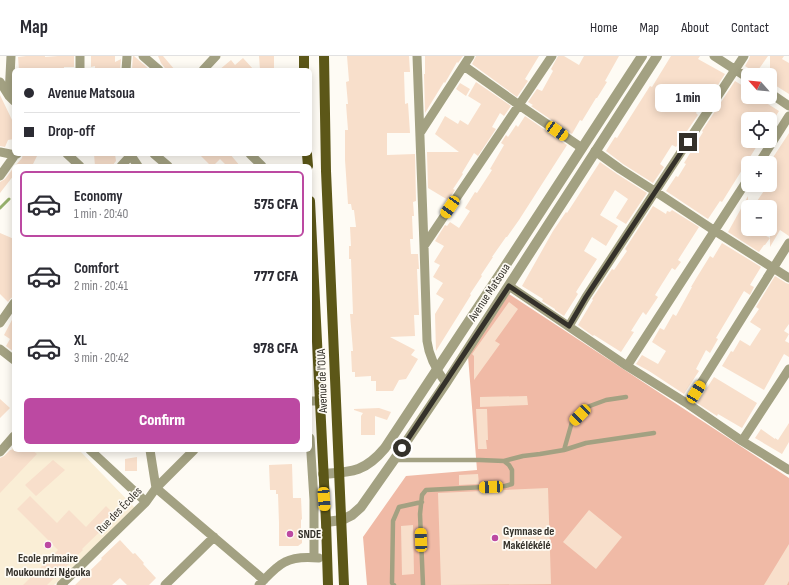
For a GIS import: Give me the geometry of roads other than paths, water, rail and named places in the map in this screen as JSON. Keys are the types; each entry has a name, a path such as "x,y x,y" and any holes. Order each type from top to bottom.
{"main road":[{"path":"304,56 304,68"},
{"name":"Avenue de l'OUA","path":"324,56 326,171 344,585"},
{"name":"Avenue de l'OUA","path":"312,288 315,401 323,474 328,585"}],"street":[{"path":"11,56 12,99"},
{"path":"80,56 80,68"},
{"path":"126,68 127,56"},
{"path":"143,56 157,68"},
{"path":"205,68 216,56"},
{"path":"416,56 427,341 436,370 446,383"},
{"path":"420,133 470,56"},
{"path":"424,246 552,56"},
{"name":"Avenue Matsoua","path":"323,474 339,473 363,467 373,461 385,448 642,56"},
{"name":"Avenue Matsoua","path":"326,522 342,520 352,515 361,507 446,383 657,56"},
{"path":"714,56 741,74"},
{"path":"569,326 586,297 744,56"},
{"path":"464,66 582,148"},
{"path":"0,82 12,99"},
{"path":"777,98 789,106"},
{"path":"763,156 789,116"},
{"path":"595,151 620,169 789,278"},
{"path":"0,152 12,154"},
{"path":"0,176 15,156"},
{"path":"70,156 79,164"},
{"path":"123,164 129,156"},
{"path":"156,156 166,164"},
{"path":"252,156 260,164"},
{"path":"627,366 741,190"},
{"path":"688,404 789,243"},
{"path":"509,286 627,366 789,470"},
{"path":"0,323 12,306"},
{"path":"0,349 12,358"},
{"path":"742,441 789,369"},
{"path":"0,452 12,438"},
{"path":"92,452 146,502"},
{"path":"150,452 156,488 214,537 262,582 278,567 286,562 296,559 327,558"},
{"name":"Rue des Écoles","path":"60,585 146,502 156,488 192,452"},
{"path":"311,452 314,500 314,558"},
{"path":"314,500 324,499"},
{"path":"165,585 214,537"}],"lane":[{"path":"564,450 572,422 587,407 606,400 626,397"},
{"path":"394,460 504,461 522,456 564,450 586,443 654,433"},
{"path":"423,585 420,514 422,495 426,490 498,487 512,484 512,470 504,461"},
{"path":"394,585 392,583 393,521 399,507 422,502"}],"waterway":[{"path":"0,208 9,199"}],"place":[{"name":"SNDE","path":"290,534"},
{"name":"Gymnase de Makélékélé","path":"495,538"},
{"name":"Ecole primaire Moukoundzi Ngouka","path":"48,545"}]}
